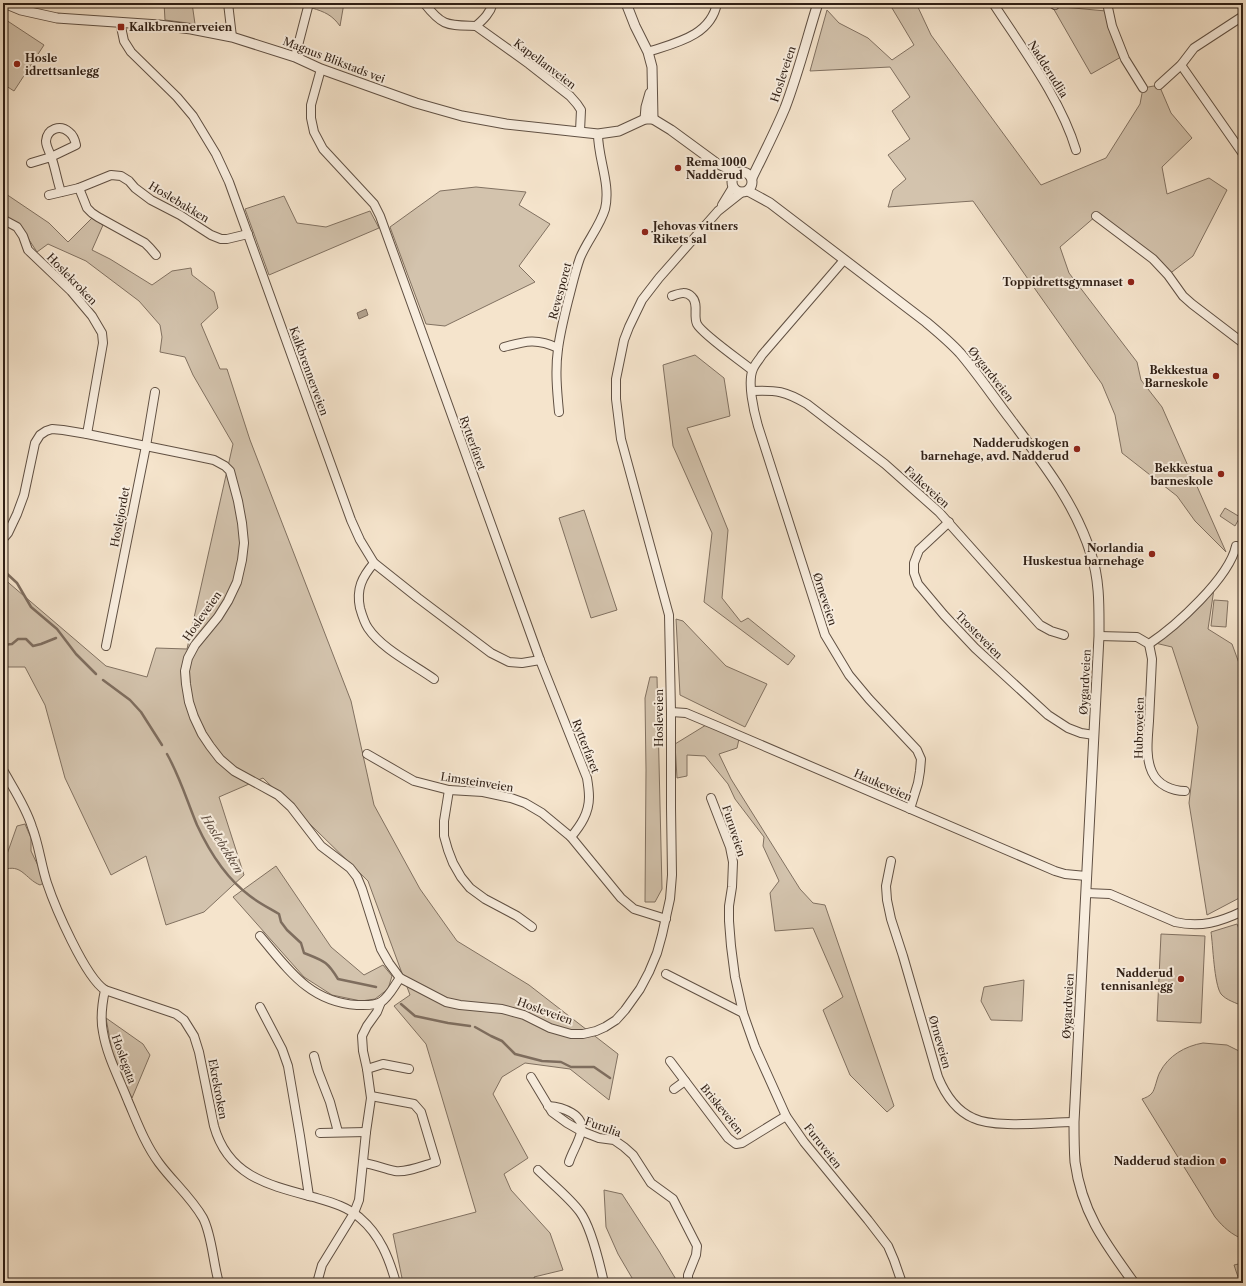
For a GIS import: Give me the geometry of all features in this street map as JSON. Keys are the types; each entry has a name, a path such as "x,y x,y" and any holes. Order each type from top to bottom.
{"street":[{"name":"Magnus Blikstads vei","path":"4,3 22,10 56,18 167,26 232,37 296,57 321,69 436,110 506,124 598,134 619,131 649,119"},
{"path":"228,3 232,37"},
{"path":"296,57 309,3"},
{"path":"424,3 435,17 442,22 451,25 476,26 491,10 493,3"},
{"path":"626,3 635,26 648,52 652,67 652,90 646,107 649,119 671,130 736,178"},
{"path":"648,52 674,44 700,31 706,26 717,3"},
{"name":"Hosleveien","path":"752,180 787,103 818,3"},
{"name":"Nadderudlia","path":"992,3 1022,47 1063,114 1072,134 1076,150"},
{"path":"1107,3 1112,26 1125,59 1143,88"},
{"path":"1159,85 1180,65 1194,48 1243,16"},
{"name":"Kalkbrennerveien","path":"120,22 124,41 131,52 171,91 193,116 216,154 229,182 351,520 360,540 374,563 491,653 509,662 522,663 540,660"},
{"name":"Kapellanveien","path":"476,26 529,64 578,104 581,110 580,132"},
{"path":"1180,65 1243,154"},
{"name":"Rytterfaret","path":"321,69 311,105 311,118 314,132 323,150 374,204 380,216 540,660 587,778 589,798 585,816 581,825 571,837"},
{"name":"Revesporet","path":"559,412 556,366 558,348 575,271 586,245 605,209 607,197 605,174 599,151 598,134"},
{"name":"Hosleveien","path":"718,211 736,178 765,151"},
{"path":"31,163 51,157 61,192"},
{"path":"746,172 752,180 752,185 745,191 736,190 736,178 746,172"},
{"name":"Hoslebakken","path":"49,195 79,188 111,175 121,176 151,200 180,214 211,235 221,239 227,239 248,234"},
{"name":"Øygardveien","path":"752,180 768,202"},
{"path":"79,188 87,208 98,217 145,243 156,255"},
{"name":"Hosleveien","path":"3,539 8,533 24,495 35,443 40,435 52,429 87,434 214,460 225,466 230,471 242,523 244,543 242,560 237,582 228,601 218,617 195,645 188,658 185,671 189,702 197,723 210,746 220,759 234,771 278,795 291,807 321,846 350,868 357,877 362,889 381,949 400,978 446,1002 460,1005 502,1009 524,1015 550,1028 571,1034 583,1034 605,1027 616,1020 625,1010 640,989 649,972 657,953 666,918 670,899 672,875 669,615 621,439 616,399 616,379 624,340 642,300 659,278 718,211 745,191"},
{"name":"Øygardveien","path":"745,191 768,202 926,322 950,343 975,372 1057,483 1079,521 1092,556 1097,585 1099,636 1074,1122 1075,1163 1082,1193 1102,1238 1134,1283"},
{"path":"1096,216 1153,259 1168,275 1183,296 1243,343"},
{"name":"Hoslekroken","path":"4,220 17,227 23,236 28,250 71,291 92,316 102,333 103,343 87,434"},
{"path":"672,296 679,293 687,293 694,298 696,306 695,319 697,325 704,333 752,370 762,356 844,260"},
{"path":"504,347 529,341 548,344 558,348"},
{"name":"Ørneveien","path":"752,370 752,405 825,635 849,675 869,699 917,750 921,759 918,783 910,809"},
{"name":"Falkeveien","path":"752,391 775,390 794,396 807,404 885,464 949,522 1040,625 1051,631 1064,635"},
{"name":"Hoslejordet","path":"106,646 146,446 155,392"},
{"name":"Trosteveien","path":"949,522 919,550 914,563 914,573 918,584 944,615 975,648 1048,715 1068,728 1081,733 1094,735"},
{"path":"1099,636 1137,637 1149,644 1196,606 1224,570 1234,553 1236,546"},
{"path":"374,563 365,574 358,592 362,616 367,627 374,636 389,649 434,679"},
{"name":"Hubroveien","path":"1149,644 1152,659 1148,756 1152,772 1157,781 1168,788 1177,791 1185,790"},
{"name":"Haukeveien","path":"671,712 686,713 1055,871 1064,874 1086,876"},
{"name":"Limsteinveien","path":"367,754 414,781 449,790 482,792 511,798 525,803 542,812 571,837 621,898 634,909 666,918"},
{"path":"3,770 32,826 47,882 65,926 95,981 105,990"},
{"path":"449,790 444,821 444,836 453,863 461,877 470,888 485,899 517,916 532,927"},
{"name":"Furuveien","path":"711,798 730,847 733,862 729,921 735,977 743,1013 755,1047 786,1116 804,1142 888,1246 902,1283"},
{"name":"Ørneveien","path":"891,861 886,886 891,919 904,956 938,1077 950,1100 957,1108 971,1118 981,1122 1017,1124 1074,1122"},
{"path":"1086,893 1110,894 1170,920 1184,924 1195,925 1214,923 1243,912"},
{"path":"260,936 298,980 312,991 327,998 350,1004 372,1005 381,1002"},
{"path":"666,974 743,1013"},
{"path":"317,1283 322,1265 354,1213 359,1200 371,1096 363,1051 362,1036 377,1012 381,1002 389,994 400,978"},
{"name":"Ekrekroken","path":"105,990 176,1014 184,1020 194,1036 199,1052 217,1137 235,1165 247,1174 261,1180 331,1202 354,1213 367,1224 381,1243 390,1262 396,1283"},
{"name":"Hoslegata","path":"105,990 101,1017 103,1032 117,1075 144,1138 155,1157 191,1200 203,1219 208,1231 219,1283"},
{"path":"260,1008 282,1049 288,1066 309,1196"},
{"path":"314,1056 330,1102 338,1132"},
{"name":"Briskeveien","path":"670,1061 728,1138 736,1144 742,1143 786,1116"},
{"path":"367,1069 383,1064 409,1069"},
{"name":"Furulia","path":"531,1077 552,1112 581,1131 599,1138 614,1140 624,1146 633,1155 651,1183 673,1199 697,1246 696,1255 689,1270 687,1283"},
{"name":"Briskeveien","path":"674,1089 685,1081"},
{"path":"363,1163 396,1171 403,1171 436,1162 421,1112 416,1105 371,1096"},
{"path":"569,1162 581,1131"},
{"path":"320,1133 366,1132"},
{"path":"538,1170 584,1218 604,1283"}],"shaded area":[{"path":"164,3 192,3 195,24 165,20"},
{"path":"313,3 344,3 340,26 328,14 312,8"},
{"path":"889,3 916,3 931,35 1041,185 1106,158 1140,104 1143,88 1159,85 1171,113 1192,138 1162,167 1167,194 1209,178 1227,190 1193,256 1168,275 1096,216 1060,247 1069,273 1137,362 1141,380 1162,407 1226,552 1195,521 1177,496 1122,453 1115,415 1102,384 973,201 888,207 893,190 906,179 888,155 910,139 892,111 910,97 890,67 810,71 827,10 839,23 868,38 892,60 914,45"},
{"path":"1052,6 1106,11 1121,57 1091,74"},
{"name":"Hosle idrettsanlegg","path":"3,18 44,45 14,91 3,84"},
{"path":"476,187 526,192 519,205 550,224 519,266 535,282 445,326 426,324 390,227 440,191"},
{"path":"3,192 49,223 68,242 92,218 103,225 92,250 110,259 152,285 172,271 191,268 192,275 214,292 218,308 201,324 220,369 227,369 250,440 351,701 374,805 420,889 457,941 529,985 618,1054 609,1100 570,1069 525,1063 502,1077 493,1094 528,1158 504,1174 511,1190 550,1233 563,1270 534,1277 536,1283 520,1283 529,1279 511,1283 403,1283 393,1234 476,1212 426,1044 394,1006 410,995 368,881 263,778 219,797 244,875 204,912 166,925 146,856 111,875 65,778 45,705 25,667 3,667 3,578 106,666 147,677 156,648 187,649 233,444 193,375 185,357 160,352 162,337 160,325 139,301 86,261 48,244 37,252 22,229 3,216"},
{"path":"284,196 297,223 326,227 370,211 379,228 269,275 245,209"},
{"path":"366,309 368,315 359,319 357,313"},
{"path":"695,355 724,378 730,416 687,428 728,530 722,598 741,622 748,618 795,656 788,665 704,602 712,533 673,446 663,365"},
{"path":"1225,508 1240,517 1235,526 1220,516"},
{"path":"584,510 617,610 591,618 559,518"},
{"path":"1214,589 1208,629 1232,644 1243,674 1243,896 1207,915 1189,803 1198,727 1172,647 1155,643"},
{"path":"1214,600 1228,601 1226,627 1211,626"},
{"path":"676,619 683,621 726,666 767,684 745,727 680,695"},
{"path":"650,677 657,677 662,889 655,902 645,902 645,698"},
{"path":"706,725 739,739 737,748 719,754 731,779 800,889 813,903 825,905 894,1106 887,1112 850,1075 823,1010 843,997 813,928 775,931 770,893 779,881 763,846 764,837 735,799 728,784 705,756 687,755 687,776 677,778 675,744"},
{"path":"25,824 31,838 31,851 42,874 44,883 40,885 19,870 9,868 3,870 3,866 6,863 6,857 17,826"},
{"path":"276,866 331,947 364,975 383,965 392,976 388,989 375,999 361,1001 332,995 304,977 233,897"},
{"path":"1237,924 1243,939 1243,949 1239,951 1243,964 1243,1006 1231,1001 1221,994 1215,973 1211,932"},
{"name":"Nadderud tennisanlegg","path":"1161,934 1205,936 1201,1023 1157,1021"},
{"path":"1024,980 1022,1021 991,1020 981,1001 984,987"},
{"path":"106,1018 143,1044 150,1055 132,1098 114,1062"},
{"path":"1203,1043 1227,1045 1243,1053 1243,1239 1228,1230 1215,1217 1142,1099 1152,1093 1163,1066 1172,1057 1184,1049"},
{"path":"604,1190 622,1194 677,1281 673,1283 635,1283 618,1254 606,1227"},
{"path":"1243,1263 1243,1283 1240,1283 1234,1265"}],"waterway":[{"name":"Hoslebekken","path":"3,570 17,583 31,607 57,629 76,654 96,674"},
{"path":"3,645 12,644 18,639 26,639 33,646 56,638"},
{"name":"Hoslebekken","path":"103,680 130,700 141,712 162,745"},
{"name":"Hoslebekken","path":"167,754 180,780 197,825 219,864 226,873 253,899 279,914 281,922 287,930 301,943 304,953 328,965 338,979 376,987"},
{"name":"Hoslebekken","path":"401,1004 415,1016 470,1026"},
{"name":"Hoslebekken","path":"475,1027 502,1041 515,1054 542,1061 561,1062 571,1067 594,1067 610,1078"}],"place":[{"name":"Kalkbrennerveien","path":"121,27"},
{"name":"Hosle idrettsanlegg","path":"17,64"},
{"name":"Rema 1000 Nadderud","path":"678,168"},
{"name":"Jehovas vitners Rikets sal","path":"645,232"},
{"name":"Toppidrettsgymnaset","path":"1131,282"},
{"name":"Bekkestua Barneskole","path":"1216,376"},
{"name":"Nadderudskogen barnehage, avd. Nadderud","path":"1077,449"},
{"name":"Bekkestua barneskole","path":"1221,474"},
{"name":"Norlandia Huskestua barnehage","path":"1152,554"},
{"name":"Nadderud tennisanlegg","path":"1181,979"},
{"name":"Nadderud stadion","path":"1223,1161"}]}
